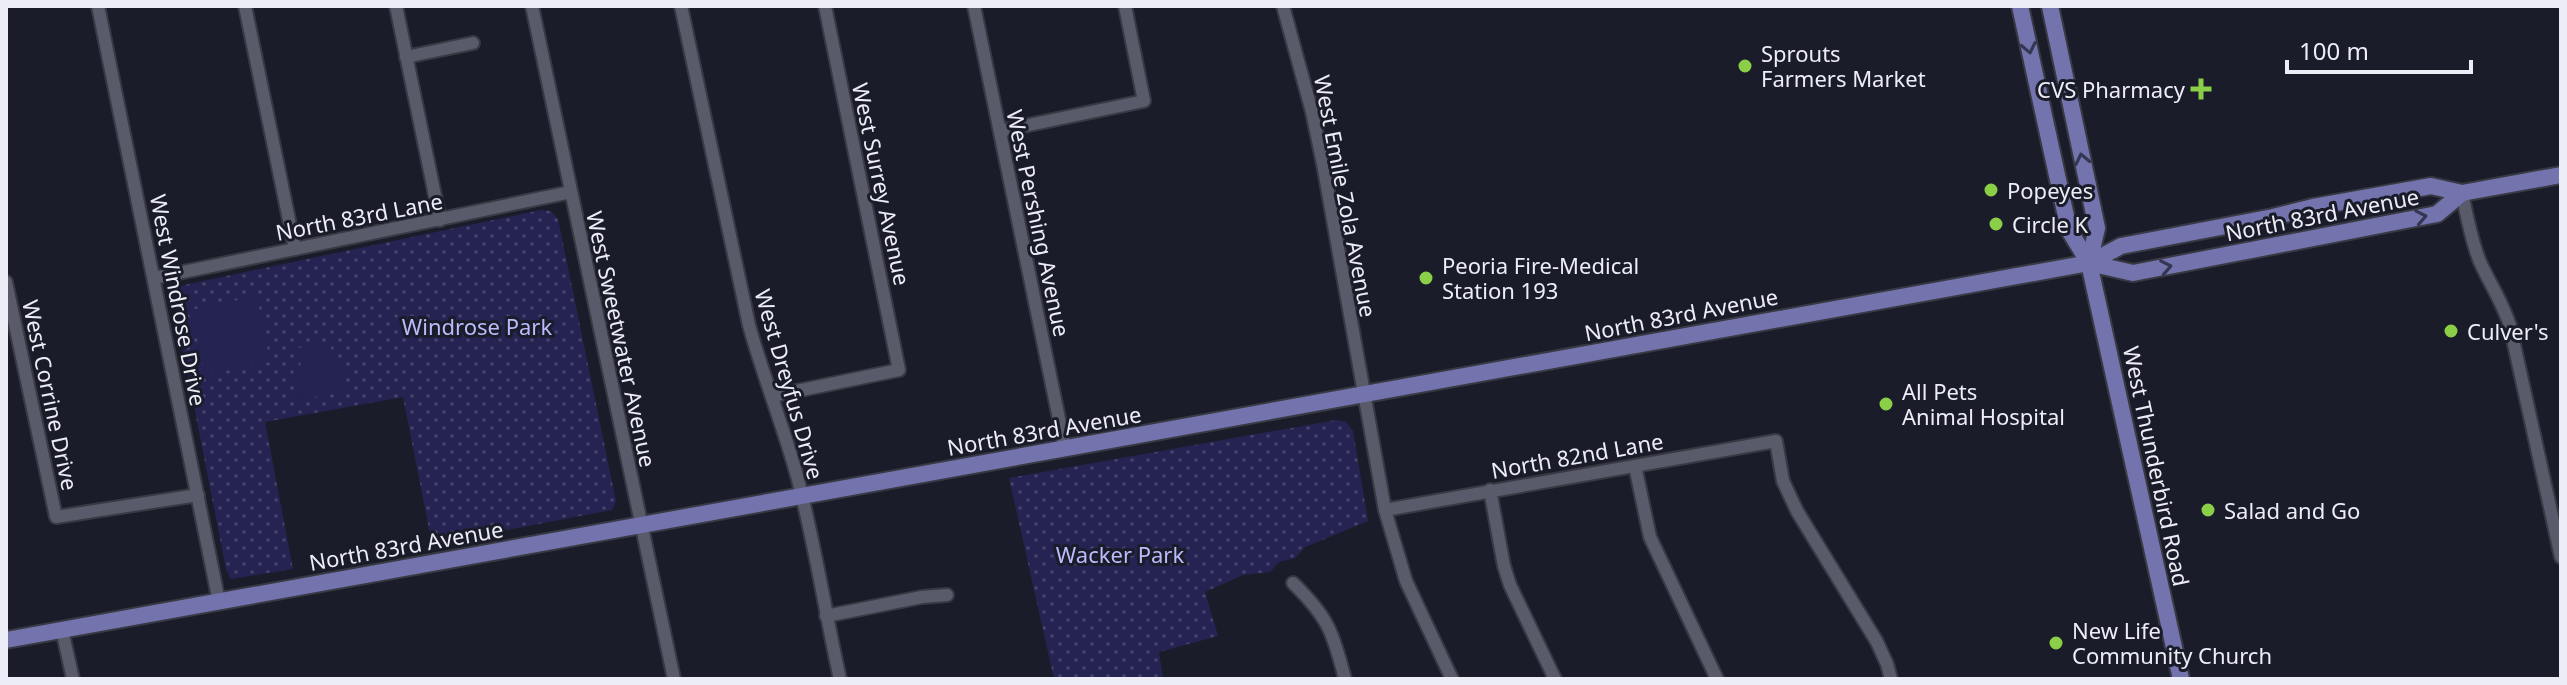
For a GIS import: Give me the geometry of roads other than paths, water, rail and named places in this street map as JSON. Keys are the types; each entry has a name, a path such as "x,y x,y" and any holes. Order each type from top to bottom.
{"main road":[{"name":"West Thunderbird Road","path":"2020,6 2069,230 2089,263 2181,679"},
{"name":"West Thunderbird Road","path":"2050,6 2097,228 2089,263"},
{"name":"North 83rd Avenue","path":"6,640 2089,263 2121,246 2313,207 2431,186 2462,193 2561,175"},
{"name":"North 83rd Avenue","path":"2089,263 2133,273 2173,266 2437,214 2462,193"}],"street":[{"name":"West Windrose Drive","path":"98,6 219,602"},
{"path":"245,6 295,249"},
{"path":"396,6 440,220"},
{"name":"West Sweetwater Avenue","path":"532,6 674,679"},
{"name":"West Dreyfus Drive","path":"681,6 749,325 802,495 840,679"},
{"name":"West Surrey Avenue","path":"772,396 899,370 825,6"},
{"name":"West Pershing Avenue","path":"974,6 1065,448"},
{"path":"1000,131 1144,101 1125,6"},
{"name":"West Emile Zola Avenue","path":"1283,6 1323,164 1385,510 1406,581 1448,678"},
{"path":"406,57 473,43"},
{"name":"North 83rd Lane","path":"154,278 571,192"},
{"path":"2462,193 2479,260 2501,301 2510,326 2561,557"},
{"name":"West Corrine Drive","path":"6,282 56,517 198,495"},
{"name":"North 82nd Lane","path":"1385,510 1776,441 1783,481 1797,511 1877,642 1891,679"},
{"path":"1635,466 1650,537 1717,679"},
{"path":"1490,490 1510,585 1555,679"},
{"path":"1293,583 1325,618 1345,679"},
{"path":"826,616 947,595"},
{"path":"62,630 73,679"}],"place":[{"name":"Sprouts Farmers Market","path":"1745,66"},
{"name":"CVS Pharmacy","path":"2201,89"},
{"name":"Popeyes","path":"1991,190"},
{"name":"Circle K","path":"1996,224"},
{"name":"Peoria Fire-Medical Station 193","path":"1426,278"},
{"name":"Culver's","path":"2451,331"},
{"name":"All Pets Animal Hospital","path":"1886,404"},
{"name":"Salad and Go","path":"2208,510"},
{"name":"New Life Community Church","path":"2056,643"}],"park label":[{"name":"Windrose Park","path":"477,326"},
{"name":"Wacker Park","path":"1120,554"}]}
